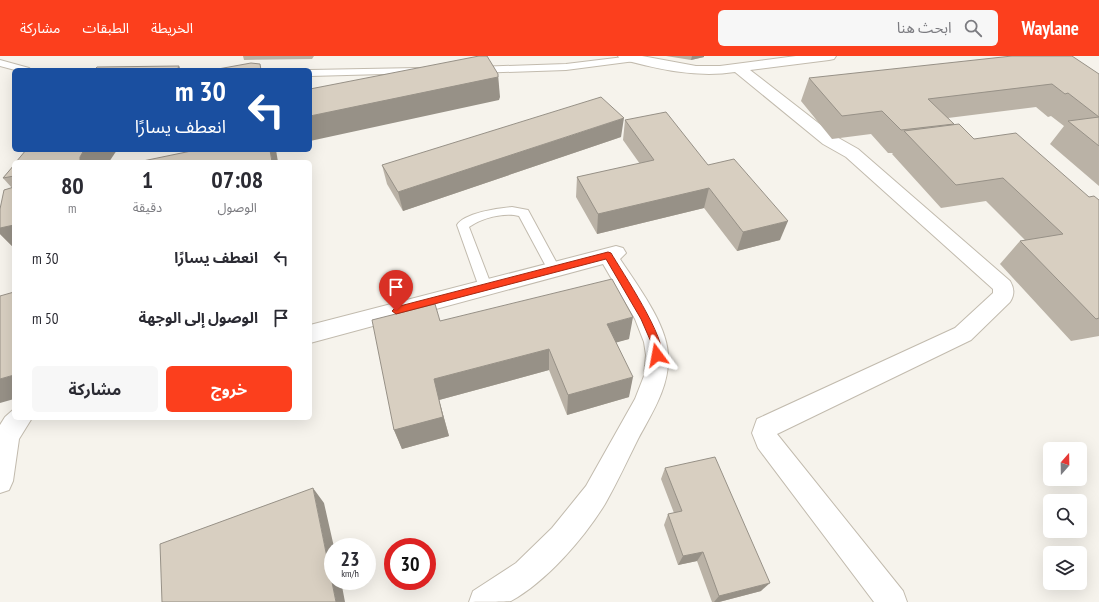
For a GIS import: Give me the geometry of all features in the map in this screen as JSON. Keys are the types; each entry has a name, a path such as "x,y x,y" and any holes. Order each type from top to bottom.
{"street":[{"path":"709,56 786,98 829,140 852,153 1003,286 1003,296 963,334 766,427 764,433 767,440 892,602"},
{"path":"629,57 696,70 732,69 825,56"},
{"path":"312,333 612,254 656,342 656,376 635,423 590,502 562,538 526,573 484,602"},
{"path":"0,481 4,448 8,434 18,420"}],"lane":[{"path":"470,70 566,67 629,57"},
{"path":"0,63 19,68"},
{"path":"312,73 430,71"},
{"path":"485,287 463,229 463,225 486,216 514,210 524,213 554,269"}],"building":[{"path":"479,56 487,56 498,74 498,77 312,116 312,89"},
{"path":"1012,56 1072,56 1099,74 1099,117 1068,93 1065,94 1052,84 928,99 954,124 901,130 882,111 842,116 809,78"},
{"path":"251,63 260,64 261,68 224,68"},
{"path":"179,66 178,68 96,68"},
{"path":"601,97 624,118 398,192 382,165"},
{"path":"666,112 708,165 734,159 788,221 743,232 709,188 598,214 577,177 654,160 625,120"},
{"path":"1099,117 1099,146 1068,121"},
{"path":"959,124 974,139 1016,133 1089,197 1094,196 1099,200 1099,318 1096,319 1020,241 1063,234 1003,178 956,185 904,131"},
{"path":"24,152 83,152 80,160 18,160"},
{"path":"186,152 270,152 272,160 148,160"},
{"path":"12,167 12,176 3,178"},
{"path":"12,188 12,225 0,228 0,209 4,190"},
{"path":"612,279 633,317 607,324 633,377 568,395 549,349 434,379 443,417 394,430 372,320 435,304 440,321"},
{"path":"12,293 12,376 0,379 0,296"},
{"path":"715,457 770,583 719,596 703,552 683,556 668,514 682,511 665,468"},
{"path":"313,488 324,543 324,590 334,590 336,602 162,602 160,544"}],"route":[{"path":"396,311 608,255 645,318 656,342 657,355"}]}
